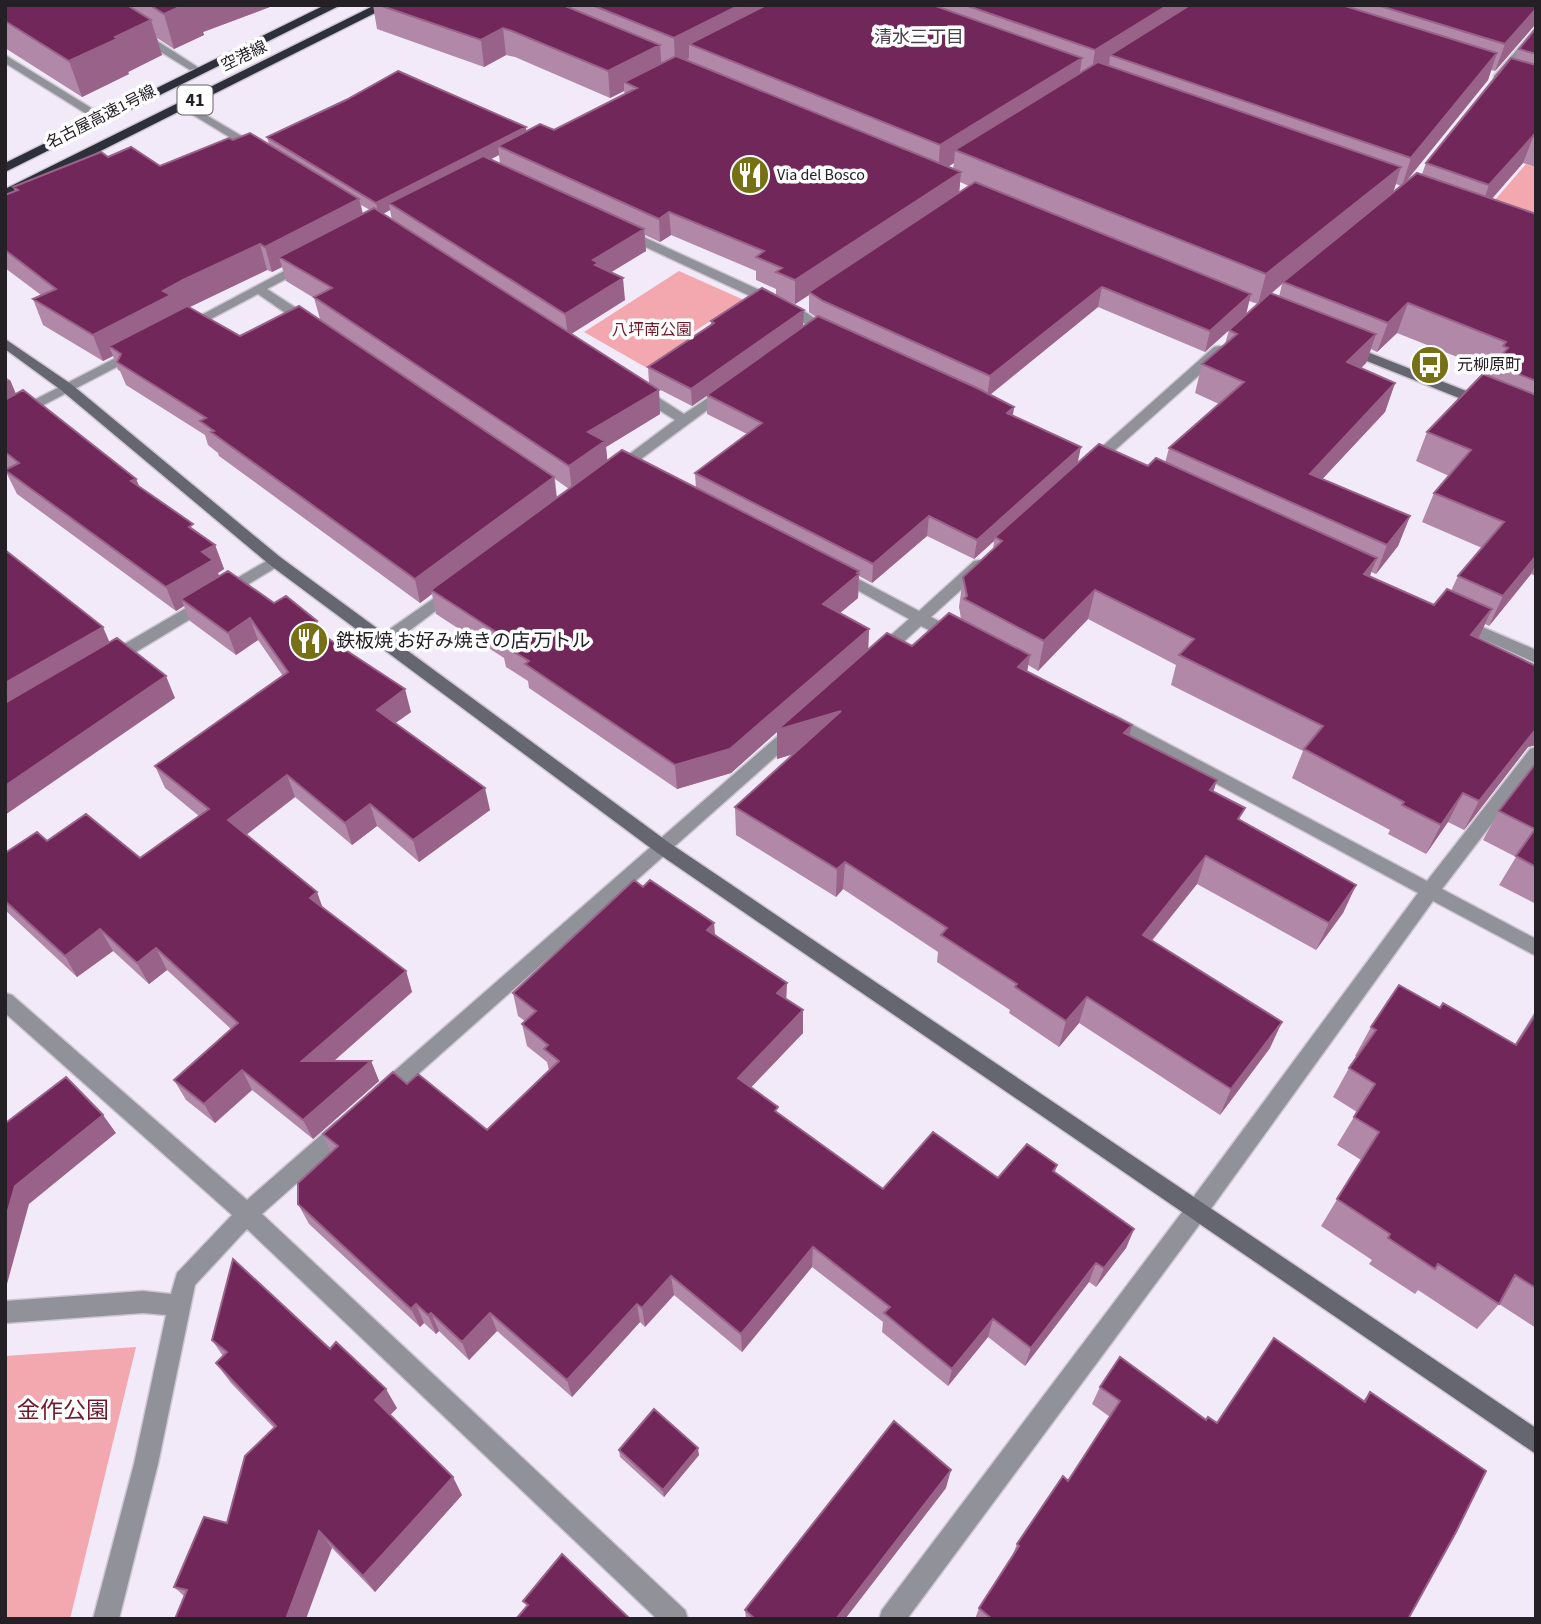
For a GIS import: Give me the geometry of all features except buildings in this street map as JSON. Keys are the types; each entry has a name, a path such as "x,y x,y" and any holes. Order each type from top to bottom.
{"highway":[{"name":"空港線","path":"5,161 319,5"},
{"name":"名古屋高速1号線","path":"5,168 335,5"},
{"name":"名古屋高速1号線","path":"5,184 363,5"},
{"name":"空港線","path":"5,195 386,5"}],"street":[{"path":"135,31 194,68"},
{"path":"1489,89 1536,31"},
{"path":"5,58 97,116"},
{"path":"1485,74 1510,82"},
{"path":"184,105 264,154"},
{"path":"611,226 802,308 810,330 840,338"},
{"path":"174,332 319,256"},
{"path":"259,289 315,326"},
{"path":"1079,475 1230,340"},
{"path":"5,343 66,387 275,561 662,847 1536,1442"},
{"path":"5,421 150,344"},
{"path":"1335,344 1498,408"},
{"path":"604,479 631,468 684,420 739,381"},
{"path":"625,382 684,420"},
{"path":"869,664 990,555"},
{"path":"99,666 275,561"},
{"path":"822,567 969,644"},
{"path":"383,642 461,584"},
{"path":"1448,617 1536,657"},
{"path":"1103,716 1536,948"},
{"path":"106,1619 146,1464 185,1280 247,1214 807,719"},
{"path":"891,1619 1536,752"},
{"path":"5,1001 247,1214 676,1619"},
{"path":"5,1312 142,1302 179,1306"}],"green space":[{"path":"1526,164 1536,167 1536,224 1488,208"},
{"name":"八坪南公園","path":"679,271 744,300 690,334 701,340 654,372 584,332"},
{"name":"金作公園","path":"136,1347 70,1619 5,1619 5,1356"}],"place":[{"name":"Via del Bosco","path":"750,175"},
{"name":"元柳原町","path":"1430,365"},
{"name":"鉄板焼 お好み焼きの店 万トル","path":"309,641"}],"district":[{"name":"清水三丁目","path":"919,37"}]}
